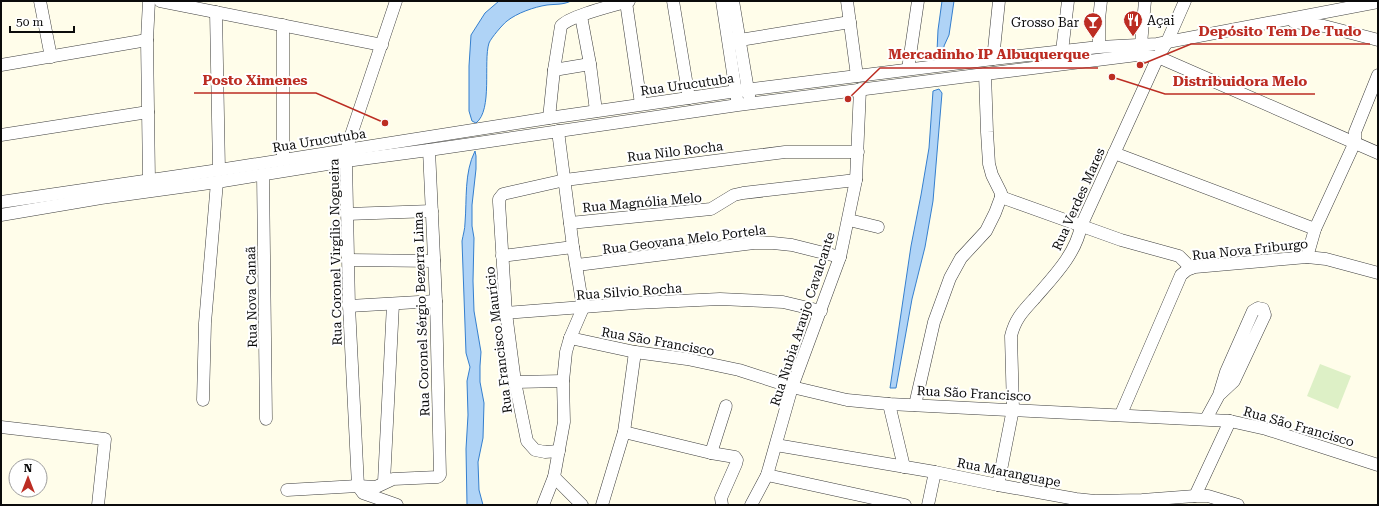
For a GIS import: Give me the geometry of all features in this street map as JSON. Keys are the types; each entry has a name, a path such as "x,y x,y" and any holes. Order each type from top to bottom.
{"street":[{"path":"40,1 51,57"},
{"path":"149,1 147,40 149,180"},
{"path":"160,1 283,24 382,45"},
{"name":"Rua Coronel Virgílio Nogueira","path":"358,486 349,306 346,156 396,1"},
{"path":"549,118 554,70 561,26 564,22 627,1 642,104"},
{"path":"672,1 689,98"},
{"path":"722,1 735,42"},
{"path":"733,1 735,42 742,90 750,104"},
{"path":"847,1 857,76"},
{"path":"908,69 918,1"},
{"path":"992,59 999,1"},
{"path":"1062,51 1067,1"},
{"path":"1099,47 1099,19 1102,1"},
{"path":"1141,44 1144,1"},
{"path":"1167,42 1185,1"},
{"name":"Rua Urucutuba","path":"100,193 149,180 263,174 346,156 549,118 642,104 992,59 1099,47 1157,44 1378,2"},
{"path":"203,400 205,323 218,176 216,12"},
{"path":"581,16 590,64 596,112"},
{"path":"1285,20 1324,26 1378,40"},
{"path":"735,42 850,22"},
{"path":"283,24 284,159"},
{"path":"1,65 147,40"},
{"name":"Rua Verdes Mares","path":"998,485 1014,409 1011,336 1013,326 1017,318 1055,275 1072,251 1081,226 1114,152 1158,56 1167,42"},
{"name":"Rua Urucutuba","path":"1,202 79,196 218,176 284,159 430,150 738,105 1143,54 1158,56 1378,153"},
{"path":"554,70 590,64"},
{"path":"915,405 934,322 950,278 961,258 986,231 995,214 1001,197 999,188 992,175 988,151 985,74"},
{"path":"1307,257 1315,229 1355,142 1355,132 1378,75"},
{"name":"Rua Nubia Araujo Cavalcante","path":"751,505 768,475 792,387 840,257 856,180 860,89"},
{"path":"738,105 742,90"},
{"path":"1,135 148,112"},
{"path":"543,505 554,477 564,422 563,381 566,352 570,338 583,308 573,247 558,131"},
{"name":"Rua Coronel Sérgio Bezerra Lima","path":"384,482 393,479 440,476 436,301 430,150"},
{"name":"Rua Nilo Rocha","path":"499,199 503,194 565,180 785,152 858,152"},
{"path":"1114,152 1315,229"},
{"name":"Rua Nova Canaã","path":"263,174 266,419"},
{"name":"Rua Magnólia Melo","path":"570,223 711,209 738,194 856,180"},
{"name":"Rua Urucutuba","path":"1,215 79,196"},
{"path":"1001,197 1121,240 1179,256 1191,268"},
{"name":"Rua Francisco Maurício","path":"499,199 506,314 515,382 527,441 535,450 545,452 559,451"},
{"path":"347,214 432,211"},
{"path":"848,220 878,227"},
{"name":"Rua Geovana Melo Portela","path":"577,266 754,243 792,245 840,257"},
{"path":"502,256 573,247"},
{"name":"Rua Nova Friburgo","path":"1121,414 1181,275 1191,268 1307,257 1326,259 1378,273"},
{"path":"348,260 434,261"},
{"name":"Rua Silvio Rocha","path":"506,314 636,303 720,299 783,302 821,311"},
{"path":"349,306 436,301"},
{"path":"287,490 358,486 376,487 384,482 393,304"},
{"name":"Rua São Francisco","path":"570,338 636,352 687,359 739,370 792,387 847,400 889,404 1121,414 1230,421 1266,429 1378,465"},
{"path":"1206,419 1218,395 1234,381 1234,369 1244,347"},
{"path":"602,505 624,432 636,352"},
{"path":"515,382 563,381"},
{"path":"889,404 904,467"},
{"path":"711,453 726,406"},
{"path":"1195,496 1230,421"},
{"path":"1,427 105,439 98,505"},
{"path":"624,432 711,453 735,457 737,460 736,464 721,498 722,505"},
{"name":"Rua Maranguape","path":"776,445 935,472 1076,499 1095,501 1171,502 1195,496 1208,496 1238,505"},
{"path":"928,505 935,472"},
{"path":"768,475 905,505"},
{"path":"554,477 582,505"},
{"path":"358,486 363,493 397,505"}],"green space":[{"path":"1320,364 1351,376 1338,409 1307,396"}],"water":[{"path":"499,1 571,1 562,4 542,6 521,13 507,21 495,35 489,43 487,51 486,97 484,108 481,117 476,123 472,121 469,111 471,35 485,13"},
{"path":"942,1 954,1 949,35 944,46 944,51 937,51 938,30"},
{"path":"939,89 942,93 933,201 925,247 912,299 896,388 890,388 911,246 929,148 933,91"},
{"path":"475,151 476,169 472,205 472,226 474,238 473,281 474,311 481,352 480,382 484,403 483,438 478,462 479,490 483,505 467,505 467,381 470,367 466,353 462,241 465,225 469,168"}],"place":[{"name":"Açai","path":"1133,37"},
{"name":"Grosso Bar","path":"1093,39"},
{"name":"Depósito Tem De Tudo","path":"1140,65"},
{"name":"Distribuidora Melo","path":"1112,77"},
{"name":"Mercadinho IP Albuquerque","path":"848,99"},
{"name":"Posto Ximenes","path":"385,123"}]}
